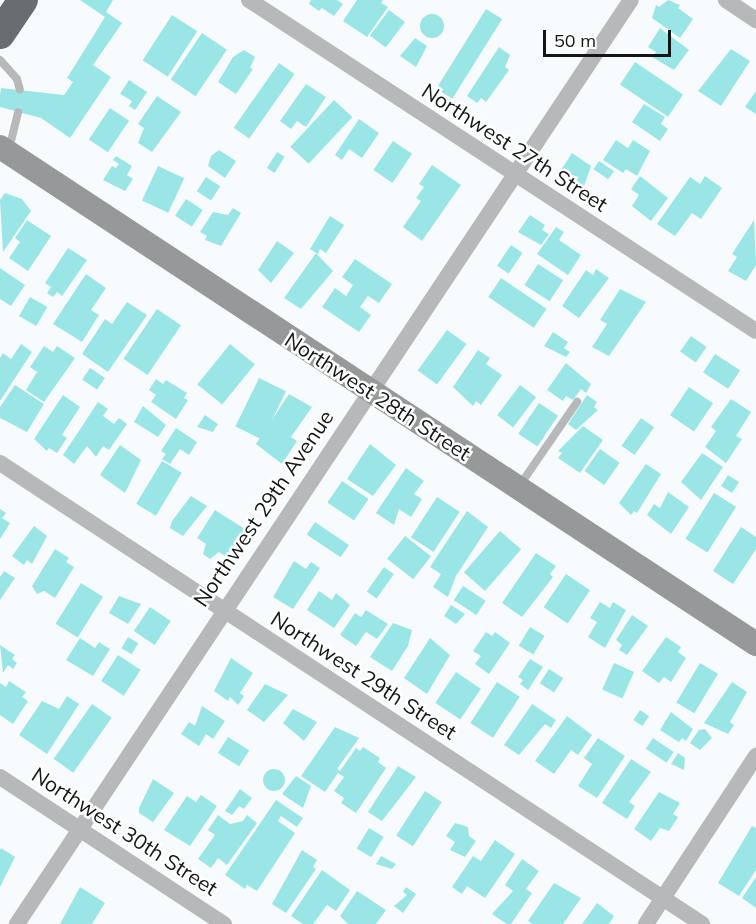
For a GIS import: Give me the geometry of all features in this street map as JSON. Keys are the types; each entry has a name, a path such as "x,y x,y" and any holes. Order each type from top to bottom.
{"highway":[{"path":"0,34 22,0"}],"street":[{"name":"Northwest 27th Street","path":"249,0 756,331"},
{"name":"Northwest 29th Avenue","path":"17,924 369,390 631,0"},
{"path":"726,0 756,20"},
{"name":"Northwest 28th Street","path":"4,150 756,644"},
{"name":"Northwest 29th Street","path":"0,463 702,924"},
{"path":"646,924 756,756"},
{"name":"Northwest 30th Street","path":"0,777 225,924"}],"lane":[{"path":"0,60 17,80 20,90"},
{"path":"4,150 18,112"},
{"path":"518,488 577,402"}],"building":[{"path":"80,0 113,0 106,12 122,23 93,65 111,77 70,138 41,118 0,107 0,95 1,88 64,95 73,82 67,78 105,17"},
{"path":"311,0 337,0 343,4 334,16 322,8 319,11 309,4"},
{"path":"357,0 383,0 381,3 388,7 367,37 343,21"},
{"path":"668,0 680,5 678,8 693,19 680,38 652,18 656,5 659,7"},
{"path":"486,9 502,19 452,99 436,89"},
{"path":"389,10 405,22 386,48 370,36"},
{"path":"432,14 440,18 444,26 440,34 432,38 424,34 420,26 424,18"},
{"path":"172,15 197,31 168,77 143,60"},
{"path":"660,28 689,50 674,70 652,57 656,52 648,47"},
{"path":"202,33 227,50 196,96 171,79"},
{"path":"415,38 427,46 416,67 400,56"},
{"path":"499,47 510,55 505,67 509,70 486,102 481,98 477,103 467,96"},
{"path":"731,49 750,61 721,106 698,91"},
{"path":"244,50 255,57 250,68 253,69 236,94 218,82 233,57"},
{"path":"635,62 683,94 668,117 620,84"},
{"path":"279,63 295,74 249,139 234,128"},
{"path":"129,80 147,92 135,110 129,106 132,101 120,94"},
{"path":"306,84 326,97 306,127 297,121 291,129 280,121"},
{"path":"756,91 756,114 745,107"},
{"path":"157,96 181,112 152,152 138,143 144,128 138,124"},
{"path":"334,100 352,117 309,164 290,147"},
{"path":"644,104 665,117 661,124 668,129 660,141 632,122"},
{"path":"110,108 129,121 108,152 89,140"},
{"path":"359,119 379,133 362,158 349,149 342,160 335,155"},
{"path":"616,140 628,148 633,140 650,151 637,176 626,169 623,173 603,160"},
{"path":"393,141 412,154 392,183 373,170"},
{"path":"219,150 236,161 225,178 208,166 211,156"},
{"path":"277,152 285,157 275,173 267,168"},
{"path":"572,153 591,166 584,186 561,170"},
{"path":"116,156 132,166 127,175 133,179 125,191 103,180 112,166 116,168 119,164 113,160"},
{"path":"599,161 614,171 608,179 593,169"},
{"path":"432,165 461,185 422,241 403,227 421,201 416,198 424,187 419,184"},
{"path":"158,166 184,178 168,213 142,200"},
{"path":"640,176 668,198 651,221 632,206 639,195 631,189"},
{"path":"705,176 722,188 701,219 692,213 675,236 657,224 690,177 700,184"},
{"path":"206,177 220,186 211,201 197,191"},
{"path":"5,193 22,199 31,211 3,252 0,200"},
{"path":"186,199 203,210 192,227 175,216"},
{"path":"233,208 241,213 221,246 205,240 207,236 200,232 213,212 228,215"},
{"path":"530,215 545,225 542,230 549,234 541,245 518,232"},
{"path":"330,216 344,225 326,253 320,249 318,254 310,249"},
{"path":"27,220 51,236 28,271 9,258 20,242 15,238"},
{"path":"754,220 756,265 746,281 728,271 737,257 732,254"},
{"path":"556,227 564,232 559,240 581,255 568,275 537,254"},
{"path":"277,241 294,253 271,283 258,270"},
{"path":"511,245 523,253 509,274 497,266"},
{"path":"68,248 87,260 62,296 57,292 53,297 47,293 51,287 45,283"},
{"path":"316,253 333,271 301,309 284,298"},
{"path":"355,259 392,284 379,303 368,296 360,307 371,315 359,332 322,307 335,288 346,296 353,285 342,277"},
{"path":"538,264 563,280 550,301 524,285"},
{"path":"0,268 25,285 11,306 0,299"},
{"path":"596,269 609,278 579,318 562,306 586,270 593,275"},
{"path":"86,274 106,288 91,310 99,315 82,342 53,324"},
{"path":"501,278 547,309 534,328 488,297"},
{"path":"620,289 646,302 609,356 592,347 607,324 600,320"},
{"path":"30,297 47,307 36,326 19,316"},
{"path":"127,302 147,315 108,372 82,354 105,319 112,324"},
{"path":"157,309 181,325 147,375 123,359"},
{"path":"447,330 466,344 437,385 418,370"},
{"path":"553,332 568,342 564,348 570,352 566,357 544,346"},
{"path":"691,336 707,347 696,362 680,352"},
{"path":"21,344 32,352 0,401 0,358 3,353 11,359"},
{"path":"230,344 255,364 222,405 197,384"},
{"path":"44,346 53,352 57,346 75,358 44,402 26,390 37,372 30,367"},
{"path":"478,350 490,358 486,364 502,375 481,405 476,401 473,406 453,387"},
{"path":"715,354 740,370 728,389 703,372"},
{"path":"566,363 591,384 586,393 581,389 573,400 566,396 563,401 547,390"},
{"path":"90,368 105,378 97,390 82,380"},
{"path":"259,378 286,391 262,440 235,427"},
{"path":"156,379 163,384 166,380 187,393 184,398 188,400 176,419 151,402 156,395 149,390"},
{"path":"15,385 44,404 27,432 0,418 0,407"},
{"path":"520,385 536,397 513,427 497,415"},
{"path":"689,387 713,403 694,431 670,415"},
{"path":"289,394 312,407 291,437 297,441 282,464 256,444"},
{"path":"63,395 80,407 62,435 67,438 57,453 49,448 47,451 34,439"},
{"path":"587,395 597,402 594,407 598,410 576,430 568,424"},
{"path":"731,399 751,412 736,436 742,439 726,463 705,447 716,431 711,427"},
{"path":"98,402 108,409 103,416 114,424 119,418 127,424 109,450 103,446 96,457 87,446 74,464 63,455"},
{"path":"539,403 558,416 537,447 518,434"},
{"path":"143,406 166,425 158,437 134,422"},
{"path":"205,415 218,424 213,432 197,427"},
{"path":"641,418 654,427 635,455 621,446"},
{"path":"583,426 603,440 580,473 558,458 562,453 558,451"},
{"path":"176,428 197,442 189,455 180,449 170,464 162,459 166,454 161,451"},
{"path":"370,444 396,465 373,496 347,479"},
{"path":"120,445 141,460 125,493 100,475"},
{"path":"600,449 620,463 604,485 585,471"},
{"path":"702,453 723,467 701,500 681,482"},
{"path":"162,461 182,473 156,516 136,504"},
{"path":"646,464 661,474 637,513 634,511 631,515 619,503"},
{"path":"406,468 424,481 414,494 422,499 411,517 399,509 394,525 376,513"},
{"path":"728,475 739,482 732,493 721,486"},
{"path":"342,481 369,499 354,520 327,503"},
{"path":"668,492 689,507 671,534 647,515 654,504 660,508"},
{"path":"714,493 736,507 707,553 685,539"},
{"path":"191,496 207,506 183,536 170,528 172,521"},
{"path":"437,497 460,512 434,552 411,537"},
{"path":"0,509 6,513 2,518 10,523 0,539"},
{"path":"215,510 245,529 227,557 219,552 210,559 203,554 206,544 197,538"},
{"path":"467,511 488,527 456,576 448,597 433,587 441,574 430,567"},
{"path":"315,522 349,545 341,557 307,534"},
{"path":"34,526 47,536 32,564 27,560 24,565 12,556"},
{"path":"741,527 756,537 756,549 733,584 713,571"},
{"path":"500,531 521,549 485,591 464,573"},
{"path":"405,536 431,556 413,579 387,559"},
{"path":"55,549 69,558 66,562 74,567 55,598 44,591 37,594 32,586"},
{"path":"536,553 556,566 550,574 553,577 522,617 502,603"},
{"path":"294,561 306,569 311,562 320,568 293,609 273,597"},
{"path":"384,567 394,574 377,598 367,592"},
{"path":"4,571 15,578 0,600 0,577"},
{"path":"566,574 590,590 568,623 544,607"},
{"path":"81,583 103,597 78,637 56,624"},
{"path":"463,586 486,601 476,615 454,600"},
{"path":"319,591 332,600 336,593 350,605 334,628 307,610"},
{"path":"119,596 141,604 128,624 109,613"},
{"path":"600,602 610,608 613,602 626,610 605,648 588,637 597,622 590,618"},
{"path":"451,605 465,614 456,624 444,616"},
{"path":"150,607 171,621 155,645 134,631"},
{"path":"366,610 388,624 377,639 366,632 356,646 340,635 355,613 361,617"},
{"path":"632,615 648,626 627,655 619,650 622,645 616,640"},
{"path":"393,623 412,630 408,646 392,671 370,657"},
{"path":"530,627 545,636 533,655 519,646"},
{"path":"486,632 492,636 495,632 510,643 489,674 475,664 481,656 473,651"},
{"path":"128,637 138,643 132,654 121,648"},
{"path":"666,637 681,647 678,652 686,658 671,682 664,677 659,683 642,671"},
{"path":"80,638 95,648 99,642 110,649 93,676 66,660"},
{"path":"430,638 450,655 427,694 404,678"},
{"path":"0,645 15,655 12,659 17,663 13,669 8,665 3,673"},
{"path":"118,655 141,670 124,696 101,681"},
{"path":"231,658 253,673 240,693 244,696 238,705 230,697 228,701 214,691"},
{"path":"530,659 543,667 528,690 520,684 523,680 518,677"},
{"path":"614,663 634,672 622,698 602,689"},
{"path":"700,663 718,674 694,713 676,702"},
{"path":"549,669 563,678 554,693 540,683"},
{"path":"456,672 481,689 460,719 435,703"},
{"path":"9,681 26,692 22,697 28,701 13,724 0,715 0,683 6,687"},
{"path":"497,682 520,697 493,738 470,723"},
{"path":"732,682 747,692 730,722 734,725 728,734 704,723"},
{"path":"265,684 288,695 264,722 247,710"},
{"path":"67,696 79,704 47,754 19,735 42,701 59,709"},
{"path":"92,704 112,718 73,773 54,759"},
{"path":"532,704 556,720 551,728 545,724 519,755 504,745"},
{"path":"202,706 225,721 213,739 206,734 199,746 181,734 189,722 195,726"},
{"path":"293,709 317,722 304,741 283,723"},
{"path":"640,710 649,716 642,726 633,720"},
{"path":"671,712 693,729 686,741 682,738 679,742 660,730"},
{"path":"567,716 592,735 578,755 571,750 554,774 535,761"},
{"path":"335,727 359,738 337,769 340,771 356,748 360,751 363,747 380,758 378,762 386,768 356,813 341,803 344,798 334,791 344,777 338,773 325,792 301,776"},
{"path":"705,729 712,738 700,750 690,743 699,730"},
{"path":"228,737 249,750 239,766 218,753"},
{"path":"598,738 625,756 597,798 578,786 592,764 584,758"},
{"path":"653,738 674,752 666,763 646,749"},
{"path":"678,753 685,758 684,770 671,764"},
{"path":"631,759 651,772 629,802 635,806 627,819 602,803"},
{"path":"398,766 416,777 382,821 368,812"},
{"path":"274,769 282,772 285,780 282,788 274,791 266,788 263,780 266,772"},
{"path":"296,776 311,786 303,808 282,794"},
{"path":"153,779 174,793 153,822 139,813 139,808"},
{"path":"240,789 252,798 244,809 239,806 232,815 225,811"},
{"path":"425,791 442,802 413,846 396,835"},
{"path":"659,792 680,803 673,814 678,817 669,831 660,828 651,841 634,829"},
{"path":"201,795 217,806 190,846 164,830 187,796 196,802"},
{"path":"276,800 303,818 297,827 281,816 278,821 295,833 257,891 247,885 245,889 225,875"},
{"path":"218,815 230,824 243,821 247,815 257,823 227,865 218,858 211,868 198,859 215,835 208,830"},
{"path":"455,823 468,827 469,836 476,841 465,857 450,850 455,842 446,836"},
{"path":"752,826 756,828 756,870 739,896 718,883"},
{"path":"369,828 384,837 371,857 357,849"},
{"path":"495,840 515,854 485,898 467,886 462,894 452,887 473,856 481,861"},
{"path":"1,848 15,857 0,887 0,850"},
{"path":"302,850 317,860 313,867 316,869 286,913 272,904"},
{"path":"381,856 396,864 392,869 376,864"},
{"path":"522,859 539,871 526,889 532,893 511,924 507,924 492,914 513,891 505,885"},
{"path":"322,870 350,890 336,911 327,905 313,924 303,924 291,916"},
{"path":"756,877 756,908 742,898"},
{"path":"554,883 581,898 563,924 533,924 528,921"},
{"path":"80,887 105,903 92,924 60,924"},
{"path":"406,887 416,894 403,913 394,906 407,895 403,892"},
{"path":"357,891 386,910 376,924 348,924 340,916"},
{"path":"597,903 614,916 609,924 582,924"}]}
